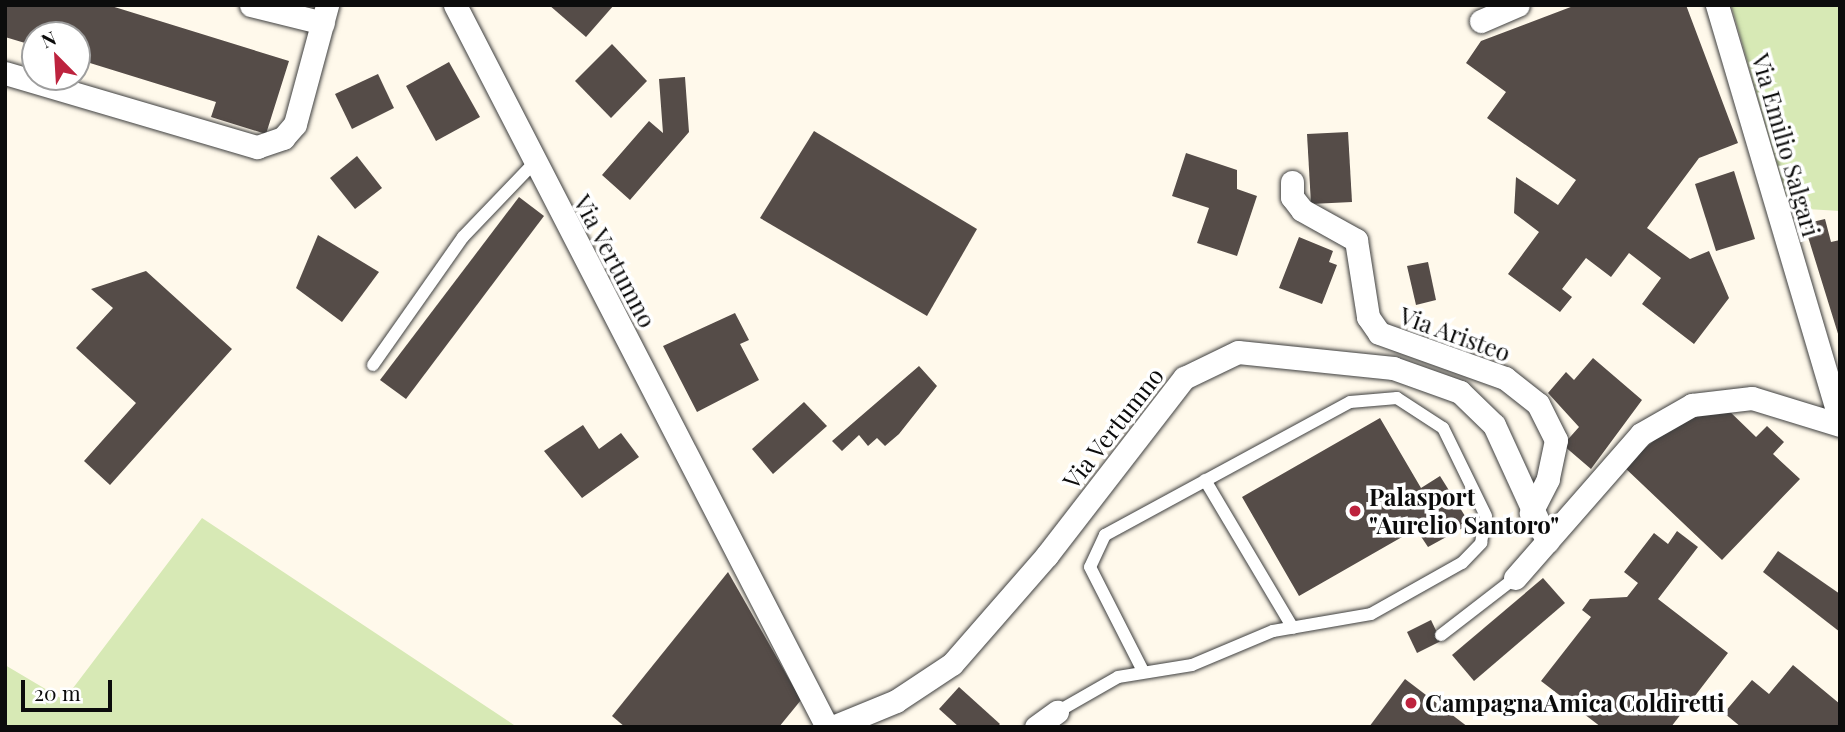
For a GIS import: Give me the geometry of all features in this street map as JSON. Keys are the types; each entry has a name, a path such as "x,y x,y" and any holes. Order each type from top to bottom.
{"street":[{"path":"5,73 257,148 283,138 295,124 325,14 251,5"},
{"name":"Via Vertumno","path":"455,5 534,163 827,727"},
{"path":"1480,21 1518,5"},
{"name":"Via Emilio Salgari","path":"1717,5 1840,423"},
{"name":"Via Aristeo","path":"1292,182 1292,197 1302,210 1356,240 1368,317 1379,333 1505,378 1538,404 1556,440 1548,479 1531,513"},
{"name":"Via Vertumno","path":"833,727 896,701 952,664 1047,555 1184,378 1226,355 1257,350 1384,367 1452,387 1494,425 1531,513 1547,541"},
{"path":"1515,578 1641,434 1692,405 1752,398 1840,423"},
{"path":"1036,727 1057,712"}],"lane":[{"path":"373,365 463,237 534,163"},
{"path":"1057,712 1118,677 1192,665 1293,628 1378,611 1472,554 1485,534 1486,516 1451,439 1411,403 1361,400 1112,529 1090,558 1094,578 1143,671"},
{"path":"1205,480 1293,628"},
{"path":"1441,635 1515,578"}],"green space":[{"path":"1731,5 1840,5 1840,211 1790,208"},
{"path":"202,518 517,727 5,727 5,665 64,700"}],"building":[{"path":"5,5 108,5 289,61 266,134 211,117 216,102 91,63 91,21 21,21 21,42 5,37"},
{"path":"549,5 614,5 586,37"},
{"path":"1576,5 1686,5 1738,143 1699,158 1647,228 1690,259 1709,251 1729,298 1694,344 1642,304 1661,278 1629,253 1611,277 1586,258 1562,289 1572,297 1560,312 1508,274 1539,232 1514,213 1516,177 1558,205 1576,180 1487,118 1506,92 1466,63 1481,41"},
{"path":"612,44 647,81 611,118 575,81"},
{"path":"449,62 480,117 436,141 406,86"},
{"path":"378,74 394,108 352,129 335,94"},
{"path":"685,77 689,132 630,200 602,175 649,121 663,133 659,79"},
{"path":"814,131 977,229 927,316 760,218"},
{"path":"1348,132 1352,202 1311,204 1307,134"},
{"path":"1186,153 1237,170 1237,189 1257,196 1237,256 1197,243 1209,208 1172,196"},
{"path":"357,156 382,188 355,209 330,178"},
{"path":"1734,171 1755,239 1716,251 1695,184"},
{"path":"519,197 544,216 406,399 380,380"},
{"path":"1825,219 1831,242 1840,240 1839,337 1804,224"},
{"path":"318,235 379,272 342,322 296,288"},
{"path":"1299,237 1333,251 1329,262 1337,265 1322,304 1279,288"},
{"path":"1428,262 1436,300 1416,305 1407,266"},
{"path":"146,271 232,349 110,485 84,461 136,403 76,348 113,308 91,289"},
{"path":"735,313 749,340 740,344 759,380 697,412 663,346"},
{"path":"1593,358 1642,400 1591,469 1563,445 1579,427 1548,393 1566,372 1574,380"},
{"path":"919,366 937,386 899,434 885,446 877,438 868,446 859,435 842,451 832,441"},
{"path":"804,402 827,426 773,474 752,449"},
{"path":"1723,405 1756,437 1767,426 1784,442 1773,454 1800,479 1722,560 1623,466 1678,421"},
{"name":"Palasport \"Aurelio Santoro\"","path":"1380,418 1421,488 1440,476 1470,524 1428,547 1416,529 1299,596 1242,497"},
{"path":"583,425 599,449 621,433 639,457 582,498 544,451"},
{"path":"1677,531 1698,547 1658,599 1728,653 1671,727 1601,727 1541,681 1591,617 1582,610 1590,599 1627,597 1638,583 1624,572 1654,533 1668,544"},
{"path":"1778,551 1840,594 1840,632 1763,572"},
{"path":"728,572 801,700 779,727 625,727 612,716"},
{"path":"1543,578 1565,603 1474,681 1452,655"},
{"path":"1431,620 1441,641 1417,653 1407,632"},
{"path":"1793,665 1840,704 1840,727 1741,727 1724,713 1752,680 1769,694"},
{"name":"CampagnaAmica Coldiretti","path":"1405,679 1468,727 1369,727"},
{"path":"959,687 1000,724 997,727 959,727 939,709"}],"place":[{"name":"Palasport \"Aurelio Santoro\"","path":"1355,511"},
{"name":"CampagnaAmica Coldiretti","path":"1411,703"}]}
